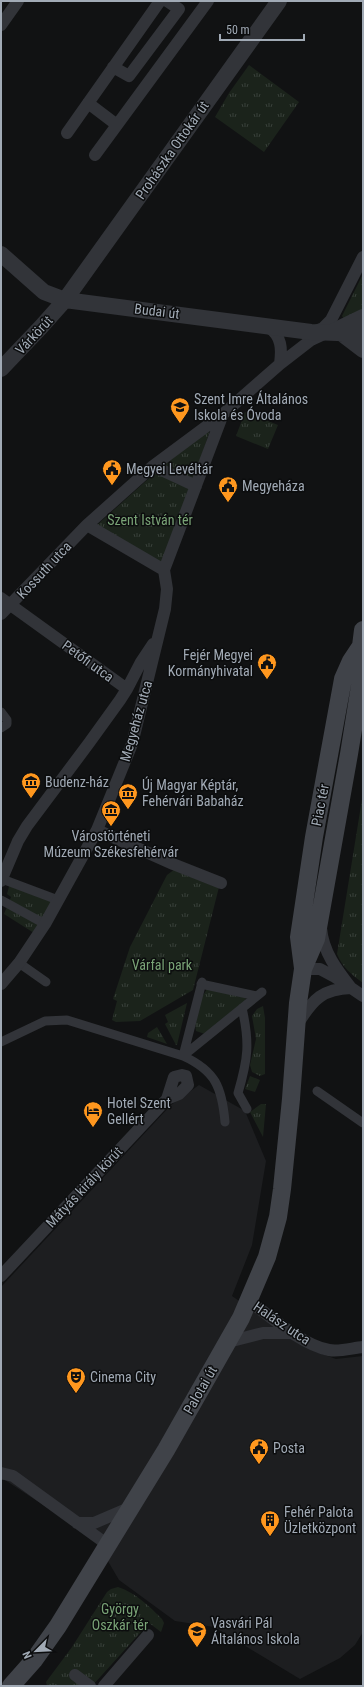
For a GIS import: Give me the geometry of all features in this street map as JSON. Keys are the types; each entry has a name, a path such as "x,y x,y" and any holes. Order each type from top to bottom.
{"main road":[{"name":"Piac tér","path":"303,969 316,939 362,680 362,638"},
{"name":"Piac tér","path":"294,1058 295,1027 303,969 299,936 314,837 343,679 362,638"},
{"name":"Palotai út","path":"11,1686 34,1660 58,1626 132,1506 228,1342 248,1300 267,1257 278,1217 285,1161 294,1058"}],"street":[{"path":"1,25 18,1"},
{"path":"67,132 160,1"},
{"path":"113,67 129,76 179,9 167,1"},
{"path":"95,155 208,1"},
{"name":"Prohászka Ottokár út","path":"65,300 279,1"},
{"path":"88,103 117,125"},
{"name":"Budai út","path":"1,254 44,292 65,300 193,315 311,332 363,334"},
{"path":"311,332 323,328 331,320 363,257"},
{"name":"Várkörút","path":"1,369 41,328 65,300"},
{"name":"Budai út","path":"334,333 363,317"},
{"path":"268,327 275,332 280,342 280,364"},
{"path":"223,414 164,570 87,525 153,466 223,414 280,364 311,340 334,333 363,350"},
{"path":"153,466 196,486"},
{"name":"Kossuth utca","path":"1,614 87,525"},
{"name":"Megyeház utca","path":"1,984 19,963 45,924 97,830 132,744 165,610 166,589 164,570"},
{"name":"Petőfi utca","path":"1,598 126,689 141,662 158,638"},
{"path":"58,900 2,876 18,841 27,826 90,743 126,689"},
{"path":"1,712 7,720 7,724 1,728"},
{"path":"97,830 173,864 221,883"},
{"path":"1,900 45,924"},
{"path":"320,914 322,937 326,950 337,970 351,988"},
{"path":"19,963 46,982"},
{"path":"303,969 320,969 363,996"},
{"path":"201,983 259,994 242,1008 183,1056 201,983"},
{"path":"295,1027 310,1004 319,997 331,991 351,988"},
{"path":"242,1008 247,1028 248,1053 238,1093 247,1109"},
{"path":"1,1042 45,1021 67,1020 183,1056 200,1064 215,1081 223,1099 225,1122"},
{"path":"317,1091 363,1123"},
{"path":"223,1099 238,1093"},
{"name":"Mátyás király körút","path":"1,1276 167,1099"},
{"name":"Halász utca","path":"248,1300 292,1333 321,1348 330,1350 363,1347"},
{"path":"228,1342 263,1334 292,1333"},
{"path":"1,1473 13,1476 25,1484 108,1545"},
{"path":"76,1522 94,1523 118,1514 132,1506"},
{"path":"104,1686 148,1635"},
{"path":"75,1675 90,1686"}],"shaded area":[{"path":"199,1085 245,1111 266,1161 252,1245 232,1296 311,1350 336,1359 363,1356 363,1632 355,1645 340,1658 300,1679 214,1627 175,1621 119,1580 95,1539 5,1480 1,1480 1,1287 171,1105"}],"green space":[{"path":"249,65 299,102 264,152 215,117 229,93"},
{"path":"363,274 363,310 344,319 342,316"},
{"path":"245,412 278,425 268,449 236,436"},
{"name":"Szent István tér","path":"211,427 165,566 97,525 156,472"},
{"path":"363,793 363,983 348,970 337,954"},
{"name":"Várfal park","path":"175,869 219,887 193,990 140,1021 116,1022 112,1020 117,1001 113,999 130,947 167,875"},
{"path":"10,883 54,900 34,933 4,914 11,897 7,894"},
{"path":"208,988 246,995 245,1002 205,1034 196,1031 195,1020 199,1003"},
{"path":"187,1003 176,1045 165,1024 168,1022 165,1015"},
{"path":"263,1006 265,1018 265,1074 260,1076 252,1072 250,1065 256,1039 252,1016 257,1009"},
{"path":"157,1027 167,1044 147,1037 148,1033"},
{"path":"250,1076 260,1080 255,1092 245,1089"},
{"path":"261,1104 266,1104 263,1137 250,1112"},
{"name":"György Oszkár tér","path":"118,1587 136,1596 162,1619 164,1623 161,1632 149,1623 92,1686 47,1686 46,1682 72,1647 107,1592"}],"place":[{"name":"Szent Imre Általános Iskola és Óvoda","path":"180,424"},
{"name":"Megyei Levéltár","path":"112,486"},
{"name":"Megyeháza","path":"228,503"},
{"name":"Fejér Megyei Kormányhivatal","path":"267,680"},
{"name":"Budenz-ház","path":"31,799"},
{"name":"Új Magyar Képtár, Fehérvári Babaház","path":"128,810"},
{"name":"Várostörténeti Múzeum Székesfehérvár","path":"111,827"},
{"name":"Hotel Szent Gellért","path":"93,1128"},
{"name":"Cinema City","path":"76,1394"},
{"name":"Posta","path":"259,1465"},
{"name":"Fehér Palota Üzletközpont","path":"270,1537"},
{"name":"Vasvári Pál Általános Iskola","path":"197,1648"}]}
